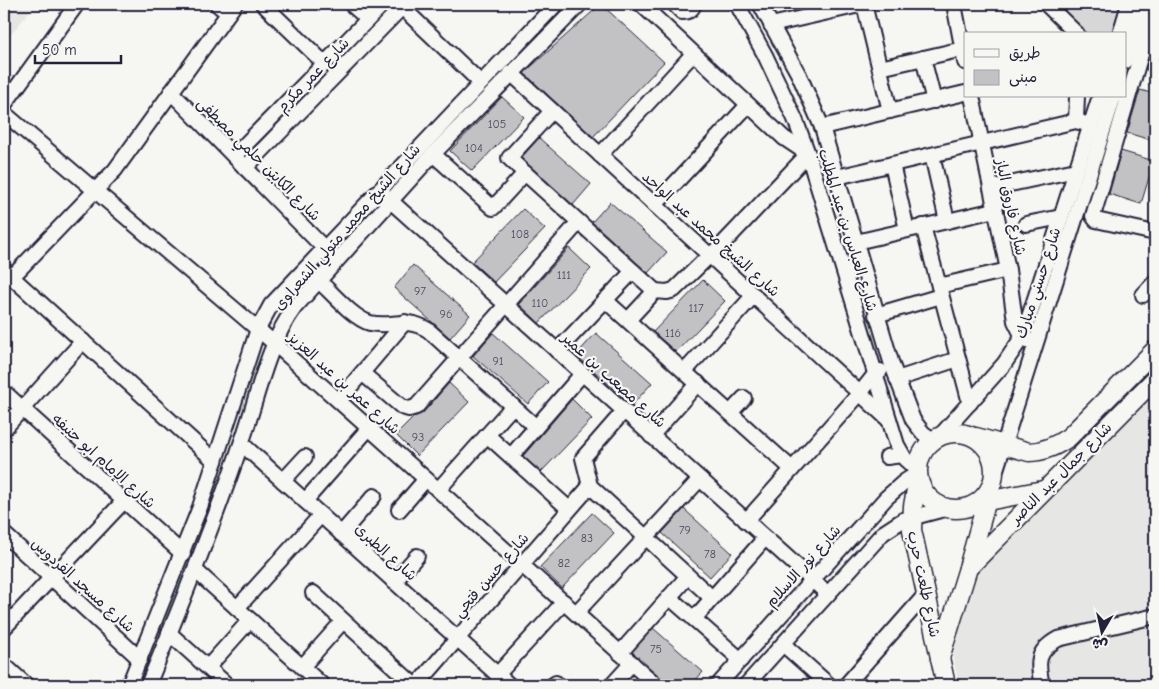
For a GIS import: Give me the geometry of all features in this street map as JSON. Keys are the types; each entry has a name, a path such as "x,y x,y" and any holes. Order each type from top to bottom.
{"main road":[{"name":"شارع جمال عبد الناصر","path":"967,434 1020,450 1037,452 1062,442 1155,350"},
{"name":"شارع جمال عبد الناصر","path":"968,568 1043,490 1155,379"},
{"path":"986,493 994,466 989,452 980,441 967,434 950,433 937,438 922,452 918,473 926,494 940,505 948,508 957,508 986,493 1043,490"},
{"name":"شارع طلعت حرب","path":"918,473 911,518 912,530 946,685"},
{"name":"شارع طلعت حرب","path":"940,659 968,568 986,493"}],"street":[{"path":"4,105 77,4"},
{"path":"215,461 8,273 115,170 231,9 217,4"},
{"path":"263,4 324,63"},
{"path":"352,4 368,19"},
{"name":"شارع عمر مكرم","path":"234,156 383,4"},
{"path":"404,4 408,13 481,83"},
{"name":"شارع عمر مكرم","path":"246,168 404,4"},
{"name":"شارع الشيخ محمد متولي الشعراوى","path":"130,685 182,554 215,461 258,329 266,313 277,298 556,4"},
{"name":"شارع الشيخ محمد متولي الشعراوى","path":"148,685 195,570 242,444 274,343 289,315 433,154 510,73 580,4"},
{"path":"552,111 509,158 655,291 667,292 674,290 719,248 808,154 784,138 641,4"},
{"path":"674,4 682,12 691,10 694,4"},
{"name":"شارع العباس بن عبد المطلب","path":"738,4 769,63 795,119 808,154 902,455"},
{"name":"شارع العباس بن عبد المطلب","path":"760,4 799,75 822,127 876,315 897,379 916,424 923,433 937,438"},
{"path":"771,25 838,7 864,4 890,111"},
{"path":"880,68 923,58 964,56 954,4"},
{"path":"1046,4 1074,32"},
{"path":"1121,32 1129,4"},
{"path":"1126,58 1143,4"},
{"path":"1155,7 1093,216 1096,220 1155,233"},
{"path":"600,155 693,54"},
{"path":"923,58 934,101"},
{"name":"شارع الشيخ محمد عبد الواحد","path":"510,73 890,420"},
{"name":"شارع الكابتن حلمي مصطفى","path":"171,92 324,248"},
{"path":"822,127 964,93"},
{"name":"شارع فاروق الباز","path":"972,98 1008,270 1015,321 1023,336 1034,348"},
{"path":"1076,121 1078,98"},
{"name":"شارع حسني مبارك","path":"937,438 1004,364 1023,336 1099,98"},
{"name":"شارع حسني مبارك","path":"986,493 1004,445 1113,98"},
{"path":"655,205 748,105"},
{"name":"شارع عمر بن عبد العزيز","path":"4,114 274,343 656,685"},
{"path":"837,177 1076,121 1090,125"},
{"path":"433,154 493,208 525,173"},
{"path":"932,155 947,221"},
{"path":"892,164 907,230"},
{"path":"991,188 1076,170"},
{"name":"شارع مصعب بن عمير","path":"379,190 828,594"},
{"path":"856,242 995,210"},
{"path":"1026,224 1061,217"},
{"path":"362,373 402,407 411,409 416,407 579,222"},
{"path":"923,226 970,403"},
{"path":"876,315 940,291 1008,270"},
{"path":"557,351 633,271"},
{"path":"319,281 362,319 379,324 406,322 428,330 536,427"},
{"path":"1143,295 1155,282"},
{"path":"628,320 655,291"},
{"path":"685,371 754,295"},
{"path":"605,300 792,469"},
{"path":"339,400 406,322"},
{"path":"4,429 83,341"},
{"path":"897,379 958,360"},
{"path":"746,521 876,373 892,365"},
{"path":"511,456 582,374"},
{"path":"651,436 698,383"},
{"name":"شارع الإمام ابو حنيفه","path":"4,392 182,554"},
{"path":"730,413 744,398"},
{"path":"438,490 513,406"},
{"path":"624,411 583,458 590,486 712,598"},
{"path":"305,501 369,428"},
{"path":"487,435 570,509"},
{"name":"شارع الطبرى","path":"242,444 509,685"},
{"path":"887,458 902,455 918,473"},
{"path":"283,482 305,457"},
{"name":"شارع نور الاسلام","path":"718,685 891,492 918,473"},
{"path":"399,510 426,479"},
{"path":"576,613 700,479"},
{"name":"شارع حسن فتحي","path":"415,685 590,486"},
{"path":"342,534 374,496"},
{"path":"4,628 124,501"},
{"path":"746,685 879,538 902,520 948,508"},
{"path":"237,608 321,516"},
{"name":"شارع مسجد الفردوس","path":"4,534 140,659"},
{"path":"694,618 765,538"},
{"path":"394,582 417,556"},
{"path":"195,570 302,667 315,683"},
{"path":"620,653 688,576"},
{"path":"313,594 415,685"},
{"path":"846,685 926,594"},
{"path":"669,597 741,660"},
{"path":"497,675 564,602"},
{"path":"1042,685 1039,664 1041,654 1048,645 1058,639 1155,616"},
{"path":"208,668 250,620"},
{"path":"302,667 343,621"},
{"path":"169,633 227,685"},
{"path":"783,644 829,685"},
{"path":"612,685 632,663"},
{"path":"4,665 26,685"}],"shaded area":[{"path":"4,4 35,4 4,44"},
{"path":"1047,4 1128,4 1120,32 1075,32"},
{"path":"1155,392 1155,685 959,685 953,658 972,571"}],"building":[{"path":"601,4 664,62 593,137 524,73"},
{"path":"1153,43 1155,44 1155,73 1146,70"},
{"path":"1140,90 1155,94 1155,141 1127,133"},
{"path":"502,97 524,117 472,171 450,151"},
{"path":"539,138 591,184 573,205 521,158"},
{"path":"1121,151 1154,161 1141,204 1109,194"},
{"path":"610,202 667,252 648,273 592,222"},
{"path":"523,209 545,229 494,282 472,262"},
{"path":"569,248 591,269 539,323 519,304"},
{"path":"413,265 470,315 450,338 394,288"},
{"path":"703,280 725,301 676,352 653,332"},
{"path":"493,333 548,382 528,404 473,356"},
{"path":"596,333 652,383 632,405 576,355"},
{"path":"449,383 469,402 417,456 396,435 414,417 423,413"},
{"path":"572,399 592,419 541,472 523,456"},
{"path":"684,509 732,553 710,577 662,533"},
{"path":"592,513 614,533 562,588 540,567"},
{"path":"653,628 703,672 691,685 669,685 632,652"}]}
